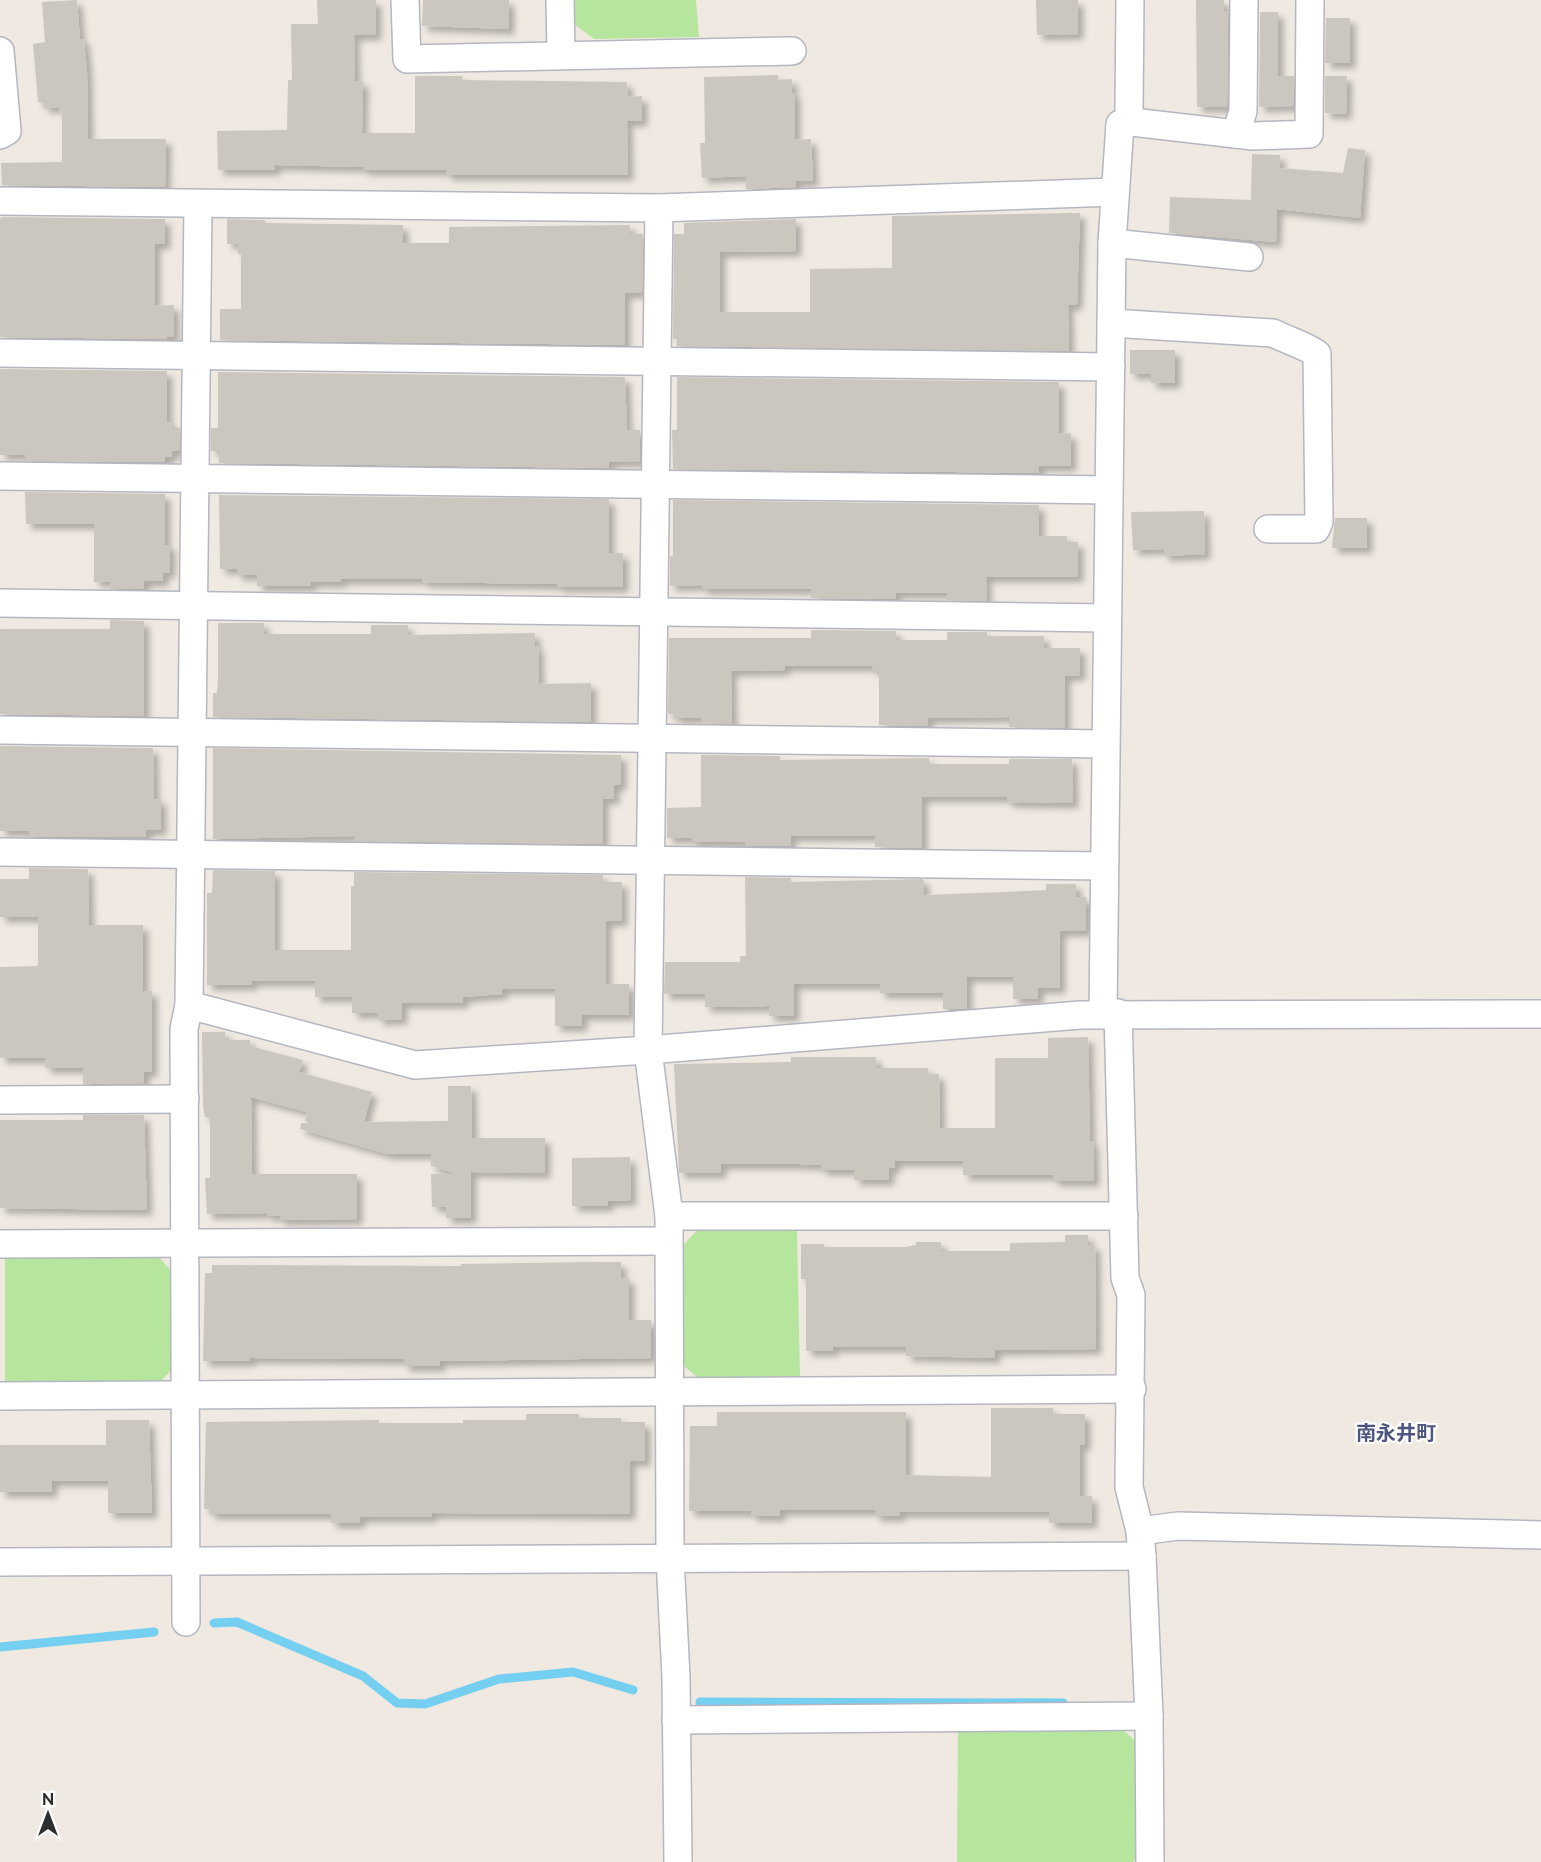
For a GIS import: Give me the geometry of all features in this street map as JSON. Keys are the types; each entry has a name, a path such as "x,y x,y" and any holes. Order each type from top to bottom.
{"street":[{"path":"405,0 407,59 792,51"},
{"path":"560,0 561,56"},
{"path":"1130,0 1128,111 1132,122"},
{"path":"1236,134 1243,111 1244,0"},
{"path":"1150,1862 1149,1716 1141,1544 1129,1487 1132,1389 1131,1295 1125,1278 1124,1216 1110,1013 1104,866 1114,192 1120,123 1132,122 1253,136 1309,134 1310,0"},
{"path":"0,51 7,131 0,135"},
{"path":"0,201 659,208 1114,192"},
{"path":"186,1622 184,1029 189,1005 198,204"},
{"path":"659,208 650,740 648,1050 668,1228 670,1558 676,1677 678,1862"},
{"path":"1112,243 1249,257"},
{"path":"1111,323 1273,333 1286,340 1300,342 1317,354 1319,522 1316,529 1269,529"},
{"path":"0,353 1111,367"},
{"path":"0,476 1108,490"},
{"path":"0,603 1106,618"},
{"path":"0,730 1105,744"},
{"path":"0,852 1104,866"},
{"path":"189,1005 415,1065 648,1050 1110,1013 1541,1014"},
{"path":"0,1100 185,1099"},
{"path":"0,1244 185,1243 1124,1216"},
{"path":"0,1396 670,1394 1132,1389"},
{"path":"0,1562 670,1558 1141,1544 1178,1526 1541,1535"},
{"path":"676,1720 1149,1716"}],"green space":[{"path":"575,0 696,0 699,37 594,39 574,24"},
{"path":"698,1229 797,1230 800,1378 698,1378 683,1365 680,1249"},
{"path":"5,1257 159,1257 171,1271 173,1368 160,1382 5,1383"},
{"path":"1122,1729 1135,1741 1137,1858 1133,1862 957,1862 958,1730"}],"building":[{"path":"77,0 80,39 84,39 87,72 88,139 166,139 165,187 2,185 1,163 62,162 62,112 59,113 59,107 44,108 44,102 38,102 33,44 45,42 42,2"},
{"path":"317,0 376,0 376,35 354,35 355,81 363,81 362,133 415,133 415,76 462,76 462,80 627,82 628,97 642,96 642,121 627,121 628,175 446,175 446,170 363,170 363,167 275,165 275,170 218,170 217,131 287,130 288,80 292,80 291,24 318,24"},
{"path":"423,0 509,0 509,29 422,26"},
{"path":"1036,0 1078,0 1078,34 1037,35"},
{"path":"1196,0 1224,0 1224,11 1228,11 1227,107 1197,107"},
{"path":"1260,12 1278,12 1278,76 1294,76 1293,106 1259,107"},
{"path":"1326,18 1350,18 1350,63 1325,63"},
{"path":"778,75 778,80 792,79 792,93 795,93 795,140 811,139 813,181 796,181 796,187 746,189 746,176 702,178 700,143 705,143 704,77"},
{"path":"1325,76 1347,76 1346,114 1325,113"},
{"path":"1348,148 1365,150 1360,218 1277,209 1276,242 1169,233 1170,197 1251,200 1252,154 1280,155 1280,168 1343,173"},
{"path":"1080,213 1077,305 1068,305 1069,351 677,346 677,339 673,339 674,234 684,234 684,223 796,219 796,251 720,252 720,312 810,312 810,269 892,268 892,216"},
{"path":"2,217 165,219 165,244 155,244 155,306 174,305 174,337 167,337 167,339 0,337 0,219"},
{"path":"227,219 265,220 265,223 403,225 403,243 449,243 449,227 630,225 630,234 643,234 642,293 625,293 625,345 220,340 220,309 241,309 241,254 238,254 238,244 227,244"},
{"path":"1130,350 1175,350 1175,383 1151,383 1151,374 1130,374"},
{"path":"0,369 167,371 167,422 172,422 172,428 180,428 179,451 172,451 172,457 165,457 165,462 25,461 25,455 0,455"},
{"path":"218,372 625,377 627,430 640,430 640,461 609,462 609,468 219,463 219,451 211,451 211,428 218,428"},
{"path":"677,377 1059,382 1059,434 1071,433 1071,466 1039,466 1039,473 673,469 672,430 677,430"},
{"path":"25,492 165,494 165,545 170,545 170,573 163,573 163,581 144,581 144,589 110,589 110,581 94,582 94,524 26,524"},
{"path":"219,495 609,499 609,553 623,553 623,587 422,582 422,579 341,579 341,582 311,582 311,586 257,586 257,575 237,575 237,569 220,569"},
{"path":"673,500 1039,505 1039,536 1067,536 1067,542 1078,542 1078,577 986,577 987,601 947,600 947,593 896,593 896,599 811,598 811,589 702,589 702,585 670,586 670,556 673,556"},
{"path":"1204,511 1205,554 1164,556 1164,549 1133,550 1131,512"},
{"path":"1335,518 1367,518 1367,548 1332,548"},
{"path":"110,620 144,621 144,716 0,714 0,629 110,629"},
{"path":"218,623 264,623 264,634 371,634 371,625 408,625 408,635 535,633 535,646 538,646 539,684 591,683 591,722 213,717 213,693 217,693 218,678"},
{"path":"811,630 896,631 896,640 947,640 947,632 987,632 987,636 1044,636 1044,648 1080,648 1080,675 1065,676 1065,728 1009,727 1009,717 928,718 928,726 879,725 879,671 872,671 872,666 785,666 785,670 731,671 732,724 701,723 701,718 674,718 674,714 668,714 669,638 811,638"},
{"path":"0,746 153,748 154,799 161,799 161,830 146,830 146,837 29,837 29,831 0,831"},
{"path":"213,748 621,755 621,785 614,785 614,799 603,799 603,844 354,841 354,836 213,839"},
{"path":"701,755 780,756 780,760 929,758 929,764 1009,764 1009,759 1072,759 1073,803 1007,802 1007,797 922,797 922,848 875,847 875,836 791,836 791,846 745,846 745,842 692,842 692,838 667,838 667,808 701,807"},
{"path":"29,868 88,869 89,925 143,925 143,991 152,991 152,1072 144,1072 144,1083 83,1084 83,1068 45,1068 45,1058 0,1058 0,967 38,966 38,917 0,917 0,879 29,879"},
{"path":"213,870 275,871 275,950 351,950 351,886 354,886 354,872 603,875 603,882 622,882 622,921 606,921 606,984 629,984 629,1015 582,1015 582,1026 555,1026 555,989 502,989 502,994 463,997 463,1003 402,1003 402,1019 378,1020 378,1013 352,1013 352,997 315,997 315,981 252,981 252,985 207,985 207,893 212,893"},
{"path":"745,877 791,878 791,882 922,879 924,895 1046,890 1046,884 1076,884 1076,897 1086,897 1086,931 1060,931 1060,988 1038,988 1038,999 1013,999 1013,977 967,977 967,1008 963,1009 943,1009 943,993 880,993 880,984 794,984 794,1016 769,1016 769,1006 705,1007 705,994 664,994 665,962 740,962 740,956 746,956"},
{"path":"202,1032 225,1032 226,1040 250,1040 250,1046 303,1060 299,1072 372,1092 364,1122 448,1121 448,1086 471,1086 472,1138 545,1138 545,1173 471,1172 471,1218 446,1218 446,1207 432,1207 431,1174 458,1174 431,1166 431,1154 388,1154 300,1129 301,1123 309,1123 305,1121 307,1112 251,1097 252,1174 357,1174 357,1219 280,1220 280,1216 267,1216 267,1213 207,1214 205,1178 210,1178 210,1117 205,1117 203,1106"},
{"path":"1088,1037 1090,1141 1093,1141 1094,1181 1053,1181 1053,1175 963,1175 963,1161 895,1161 895,1168 889,1168 889,1180 854,1180 854,1170 821,1170 821,1165 798,1164 721,1164 721,1173 679,1173 674,1064 791,1062 791,1057 876,1057 877,1068 928,1068 928,1074 939,1074 940,1128 995,1128 995,1058 1048,1058 1048,1038"},
{"path":"83,1115 144,1115 147,1210 0,1208 0,1120 83,1120"},
{"path":"630,1157 631,1200 608,1201 608,1206 572,1206 572,1158"},
{"path":"1065,1235 1088,1235 1088,1245 1095,1245 1096,1349 995,1350 995,1358 906,1356 906,1347 833,1347 833,1351 806,1351 806,1279 801,1279 801,1244 824,1244 824,1247 906,1247 916,1245 916,1242 941,1242 941,1251 1010,1251 1010,1243 1065,1242"},
{"path":"621,1262 621,1278 629,1278 629,1320 651,1320 651,1358 440,1361 440,1366 404,1366 404,1359 250,1358 250,1361 203,1361 205,1273 212,1273 212,1265 461,1266 461,1264"},
{"path":"991,1408 1053,1408 1053,1414 1085,1414 1085,1445 1080,1445 1080,1496 1092,1496 1092,1523 1049,1523 1049,1512 900,1512 900,1516 875,1516 875,1510 780,1510 780,1516 751,1516 751,1511 689,1511 690,1426 717,1426 717,1412 906,1412 906,1475 991,1477"},
{"path":"526,1414 579,1414 579,1418 621,1418 621,1422 645,1422 645,1461 630,1461 630,1514 432,1513 432,1517 360,1517 360,1523 331,1523 331,1514 210,1514 210,1509 204,1509 206,1422 379,1420 379,1423 463,1423 463,1420 526,1420"},
{"path":"106,1420 149,1420 152,1513 108,1513 108,1481 52,1481 52,1492 0,1492 0,1445 106,1445"}],"waterway":[{"path":"214,1623 237,1622 363,1676 397,1703 425,1704 499,1679 573,1672 633,1690"},
{"path":"0,1647 154,1632"},
{"path":"700,1702 1063,1703"}],"district":[{"name":"南永井町","path":"1396,1433"}]}
